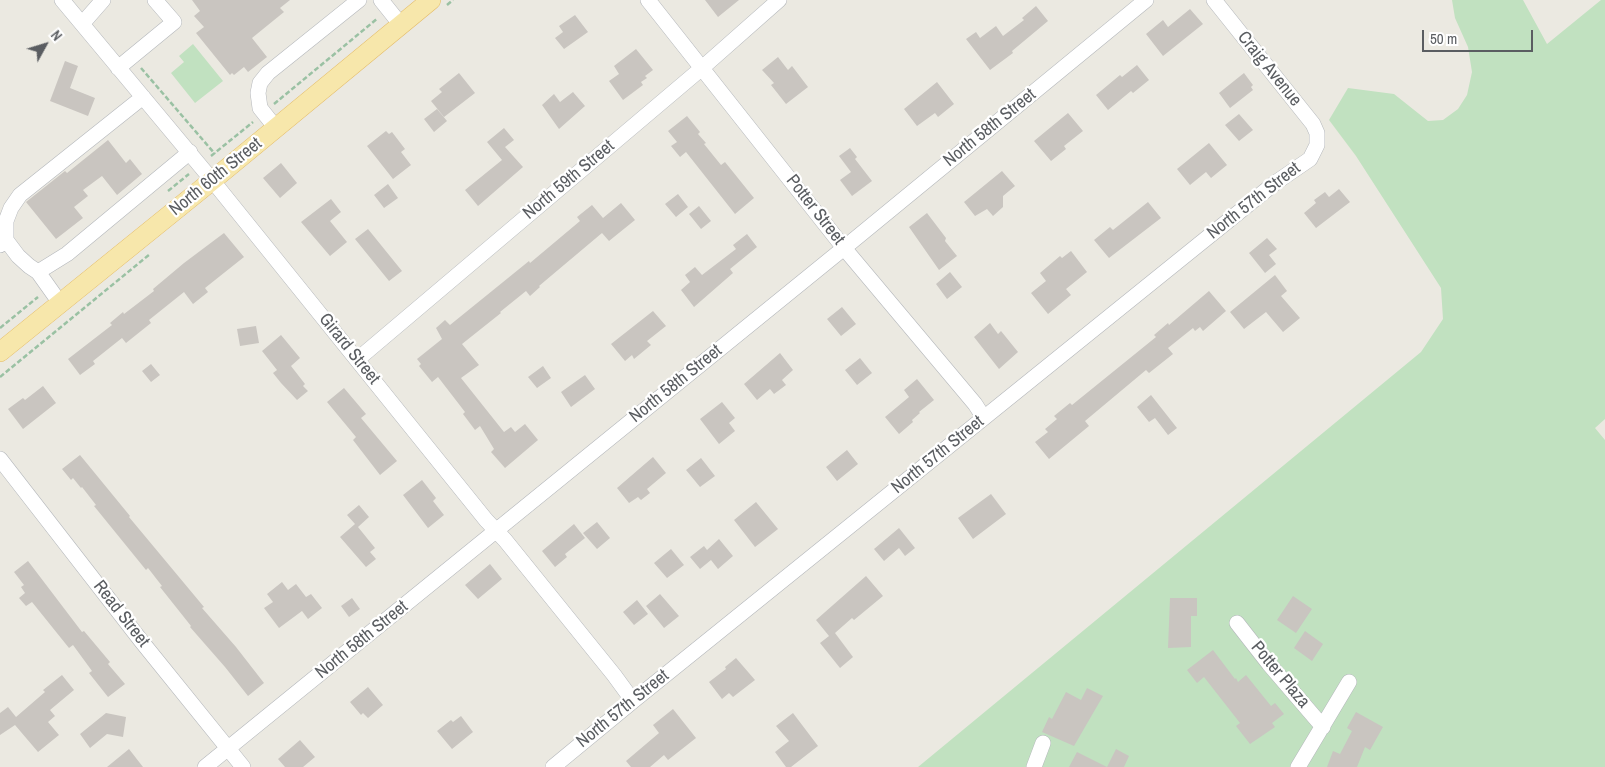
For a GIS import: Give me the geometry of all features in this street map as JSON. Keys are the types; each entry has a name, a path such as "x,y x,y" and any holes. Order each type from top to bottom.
{"main road":[{"name":"North 60th Street","path":"0,352 431,0"}],"street":[{"name":"Girard Street","path":"62,0 190,152 480,513 614,675 633,701"},
{"path":"82,24 103,0"},
{"path":"118,68 174,22 156,0"},
{"path":"276,128 258,102 260,83 359,0"},
{"path":"381,0 401,25"},
{"name":"Potter Street","path":"648,0 844,248 975,404 984,418"},
{"name":"North 59th Street","path":"358,360 702,68 779,0"},
{"name":"North 58th Street","path":"205,767 1146,0"},
{"name":"Craig Avenue","path":"1214,0 1313,124 1318,140"},
{"path":"60,303 38,272 3,242 6,221 11,208 20,195 143,97"},
{"name":"North 57th Street","path":"553,767 1267,189 1310,159 1315,152 1318,140"},
{"path":"38,272 66,254 190,152"},
{"name":"Read Street","path":"0,459 243,767"},
{"name":"Potter Plaza","path":"1237,623 1323,727"},
{"path":"1298,767 1349,682"},
{"path":"1034,767 1043,743"}],"path":[{"path":"131,57 215,153 374,22"}],"green space":[{"path":"1452,0 1523,0 1547,44 1601,0 1605,0 1605,419 1595,428 1605,440 1605,767 918,767 1421,352 1443,319 1441,288 1356,156 1329,120 1348,88 1394,94 1428,121 1443,120 1458,109 1467,95 1472,72 1468,47 1455,18"},
{"path":"193,44 223,81 195,103 171,73 184,62 179,56"}],"building":[{"path":"192,0 290,0 280,8 284,12 252,38 267,57 248,72 244,67 234,75 232,73 230,75 196,33 204,27 194,16 200,11"},
{"path":"705,0 739,0 718,17"},
{"path":"1036,6 1048,21 1012,51 1013,53 990,70 966,39 976,32 980,38 996,26 1003,36 1024,20 1022,18"},
{"path":"1190,9 1203,24 1163,56 1146,34 1163,20 1168,27"},
{"path":"575,15 588,32 564,49 555,38 563,32 559,26"},
{"path":"636,49 653,70 641,82 643,85 623,100 609,81 619,74 614,66"},
{"path":"778,57 788,70 792,66 808,87 786,104 771,85 774,83 762,70"},
{"path":"65,61 78,66 70,88 95,98 88,116 50,101"},
{"path":"1137,65 1149,80 1133,93 1131,91 1108,110 1096,95 1120,75 1122,77"},
{"path":"459,73 475,93 444,117 431,101 442,92 439,89"},
{"path":"1244,73 1253,85 1251,87 1253,90 1230,108 1219,93"},
{"path":"937,82 954,104 938,117 935,113 917,126 904,109"},
{"path":"573,92 585,106 559,129 542,105 554,94 560,102"},
{"path":"437,109 447,121 434,132 424,119"},
{"path":"1068,113 1083,131 1064,146 1066,149 1051,161 1034,141"},
{"path":"1239,114 1253,130 1239,141 1225,125"},
{"path":"687,116 700,132 698,134 706,143 704,144 721,165 725,162 754,198 735,214 686,152 680,157 671,146 677,142 668,131"},
{"path":"504,128 514,140 505,147 523,167 478,206 465,190 502,160 487,142"},
{"path":"386,131 389,134 392,132 405,149 401,152 411,165 393,179 367,146"},
{"path":"108,140 126,163 130,159 142,174 117,195 102,176 83,190 88,196 74,207 83,218 56,239 26,202 65,171 67,173"},
{"path":"1209,143 1227,165 1211,178 1206,172 1190,185 1177,169"},
{"path":"850,148 857,157 855,159 872,181 852,196 840,180 851,172 839,156"},
{"path":"281,163 297,183 280,198 263,178"},
{"path":"1002,171 1015,186 1003,196 1003,207 993,216 987,209 975,216 964,202"},
{"path":"388,184 398,198 384,208 374,195"},
{"path":"1339,189 1350,202 1316,228 1304,213 1316,203 1314,200 1325,192 1329,197"},
{"path":"678,194 688,207 676,217 665,204"},
{"path":"331,199 341,212 330,221 347,242 330,256 301,222"},
{"path":"1148,202 1161,218 1109,258 1094,240 1110,227 1113,230"},
{"path":"621,203 635,220 609,241 602,233 539,286 530,296 526,291 462,344 479,365 461,378 504,432 511,427 515,432 525,424 538,440 505,468 491,452 494,449 480,426 475,430 463,414 465,412 438,377 432,382 419,366 421,364 417,359 442,339 436,328 445,320 450,325 529,261 530,263 580,221 577,217 592,205 603,218"},
{"path":"699,206 711,221 701,229 689,214"},
{"path":"927,213 957,256 939,270 909,227"},
{"path":"368,229 402,271 389,281 355,239"},
{"path":"224,233 244,257 205,288 208,292 193,304 184,292 149,320 151,323 126,343 122,338 93,361 95,364 80,375 68,359 112,325 110,323 123,312 124,314 154,291 153,289 184,263"},
{"path":"747,234 757,247 730,269 733,273 694,307 681,290 690,282 685,275 695,267 702,275 736,249 733,245"},
{"path":"1267,238 1277,249 1269,255 1276,264 1265,273 1249,253"},
{"path":"1071,251 1087,272 1066,289 1071,295 1048,314 1031,293 1046,281 1040,273 1060,256 1062,258"},
{"path":"950,272 962,287 947,299 936,284"},
{"path":"1275,275 1287,291 1281,296 1300,318 1283,332 1266,312 1244,329 1230,312"},
{"path":"1209,291 1226,311 1203,331 1200,327 1195,331 1193,328 1168,348 1173,354 1149,373 1146,370 1085,421 1089,426 1049,459 1035,442 1048,432 1045,429 1057,419 1054,416 1070,403 1072,405 1156,337 1154,335 1168,323 1169,325"},
{"path":"842,307 856,324 841,336 827,319"},
{"path":"653,311 666,326 647,341 651,345 634,359 632,355 625,361 611,344"},
{"path":"990,323 998,334 1001,331 1018,352 999,369 974,337"},
{"path":"256,326 259,343 240,346 237,329"},
{"path":"281,335 300,358 291,366 308,391 297,400 273,373 277,370 262,351"},
{"path":"780,353 793,370 782,380 786,385 774,394 770,389 757,400 744,384"},
{"path":"860,358 872,373 857,385 845,370"},
{"path":"151,364 160,375 151,382 142,371"},
{"path":"543,366 551,378 537,388 528,377"},
{"path":"585,375 595,389 571,407 561,392"},
{"path":"917,379 934,400 919,412 912,420 913,422 899,434 885,417 909,397 904,390"},
{"path":"43,386 56,403 23,429 8,409 23,398 25,400"},
{"path":"344,388 366,414 361,418 397,461 380,475 353,440 356,437 327,402"},
{"path":"1151,395 1177,428 1168,435 1155,418 1149,422 1137,407"},
{"path":"722,402 735,418 729,423 735,431 719,444 700,419"},
{"path":"847,450 858,464 837,481 826,467"},
{"path":"80,455 264,683 248,696 190,627 160,587 162,586 148,568 146,570 94,506 96,505 82,487 73,478 71,480 62,469"},
{"path":"653,457 666,473 647,489 650,493 641,500 638,497 629,503 617,488"},
{"path":"701,458 715,476 700,487 686,470"},
{"path":"422,480 436,498 433,501 444,515 428,528 403,495"},
{"path":"991,494 1006,514 973,539 958,518"},
{"path":"756,502 778,529 755,547 734,520"},
{"path":"359,505 369,517 358,527 375,548 370,552 376,559 366,567 340,537 355,524 347,515"},
{"path":"597,522 610,538 597,549 583,533"},
{"path":"574,524 585,538 565,554 567,557 555,567 542,551"},
{"path":"899,528 915,548 905,556 899,548 884,561 874,549"},
{"path":"719,539 733,556 718,569 711,560 700,569 690,557 704,546 707,550"},
{"path":"671,549 684,565 667,578 654,563"},
{"path":"28,561 82,632 84,631 110,662 108,664 125,684 108,697 89,673 92,671 73,645 69,648 32,602 26,606 19,598 25,593 21,587 24,585 14,572"},
{"path":"490,564 502,579 478,599 465,585"},
{"path":"866,576 883,596 854,620 852,618 835,633 853,657 840,668 820,643 829,636 816,620"},
{"path":"282,582 288,590 296,584 306,597 311,594 322,608 308,619 302,611 279,628 264,608 273,602 267,594"},
{"path":"660,594 679,616 664,628 646,606"},
{"path":"1293,596 1312,609 1296,633 1277,620"},
{"path":"352,598 360,609 349,617 341,606"},
{"path":"1170,598 1197,598 1197,616 1191,616 1191,647 1168,648"},
{"path":"637,600 648,614 634,625 623,612"},
{"path":"1305,631 1323,644 1312,661 1294,648"},
{"path":"1213,650 1238,682 1246,675 1271,706 1275,703 1284,714 1272,723 1275,727 1250,744 1236,726 1240,723 1204,677 1197,683 1187,670"},
{"path":"736,658 755,680 733,697 729,693 722,699 709,682 726,669 725,667"},
{"path":"62,675 74,690 50,710 55,716 48,722 59,735 38,752 15,725 0,735 0,713 8,707 16,717 45,692 43,690"},
{"path":"368,687 383,705 368,718 363,713 361,715 350,702"},
{"path":"1087,688 1103,696 1074,746 1042,732 1049,717 1052,719 1066,692 1081,700"},
{"path":"673,709 696,738 668,760 664,755 650,767 631,767 626,761 659,733 653,725"},
{"path":"1356,712 1383,727 1370,750 1365,747 1357,767 1327,767 1333,751 1340,754 1352,731 1347,728"},
{"path":"106,713 126,717 123,737 107,734 90,748 80,734"},
{"path":"793,713 818,746 791,767 786,767 775,752 789,741 776,726"},
{"path":"461,716 473,732 452,749 437,731 451,720 453,722"},
{"path":"300,740 315,757 303,767 285,767 278,759"},
{"path":"129,749 143,767 107,767"},
{"path":"1116,749 1129,756 1124,767 1107,767"},
{"path":"1077,752 1107,767 1069,767"}]}
